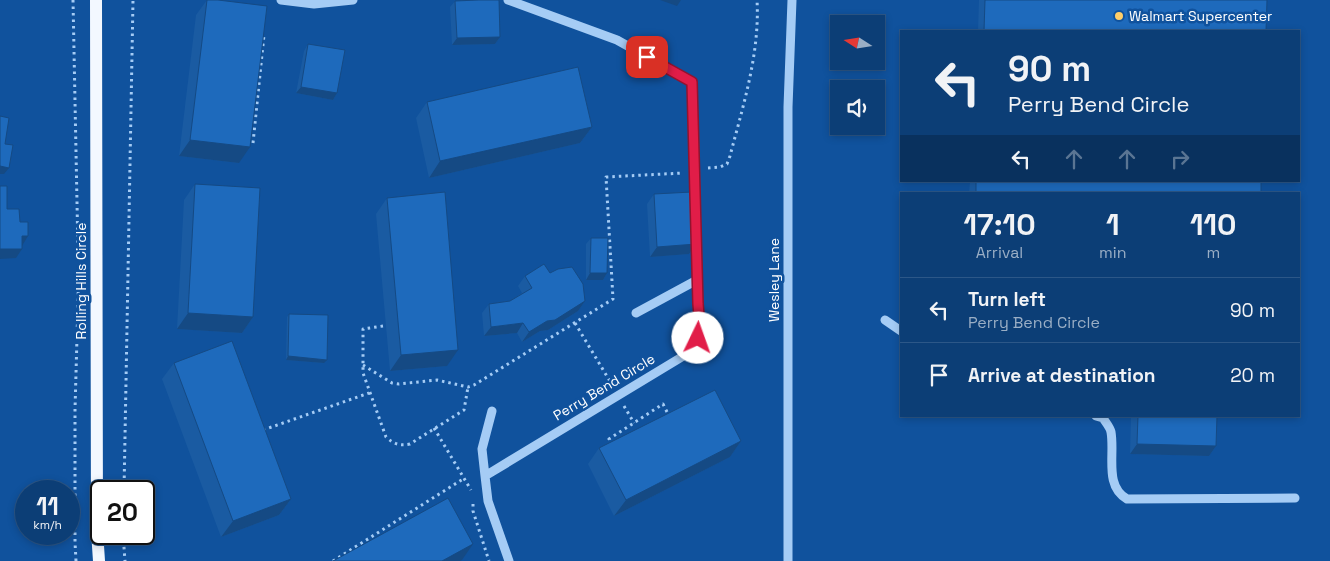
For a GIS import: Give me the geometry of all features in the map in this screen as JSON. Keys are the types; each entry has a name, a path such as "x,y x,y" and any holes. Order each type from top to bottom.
{"main road":[{"name":"Rolling Hills Circle","path":"96,0 96,531 99,561"}],"street":[{"path":"281,0 314,4 352,0"},
{"name":"Perry Bend Circle","path":"485,476 695,349 700,327 692,82 617,40 508,0"},
{"name":"Wesley Lane","path":"788,561 788,126 792,0"},
{"path":"636,313 697,280"},
{"path":"885,320 900,330"},
{"path":"492,411 482,449 485,476 488,502 509,561"},
{"path":"1100,417 1104,418 1111,430 1113,484 1118,494 1127,499 1295,498"}],"path":[{"path":"73,0 79,260 74,410 76,561"},
{"path":"124,480 133,0"},
{"path":"363,365 392,384 437,380 468,387 613,299 606,177 681,173 720,167 727,164 746,94 757,34 757,0"},
{"path":"253,144 264,29"},
{"path":"575,323 634,423"},
{"path":"383,326 363,328 363,373 386,437 394,444 410,444 464,410 468,387"},
{"path":"263,430 369,393"},
{"path":"614,447 609,439 663,404 668,414"},
{"path":"260,423 266,438"},
{"path":"434,428 471,490 472,496"},
{"path":"334,561 463,479"},
{"path":"473,502 473,511 489,561"},
{"path":"391,525 394,531"},
{"path":"124,545 125,561"}],"building":[{"path":"207,0 267,6 250,147 190,140"},
{"path":"499,0 500,37 457,38 455,1"},
{"name":"Walmart Supercenter","path":"985,0 1267,0 1266,30 984,30"},
{"path":"308,44 345,50 337,93 301,87"},
{"path":"578,67 592,127 440,161 427,102"},
{"path":"0,116 9,118 5,144 13,145 9,168 0,166"},
{"path":"976,182 1261,182 1261,192 976,192"},
{"path":"195,184 260,188 253,317 188,313"},
{"path":"0,186 7,186 7,209 19,209 20,222 28,222 28,236 22,236 22,249 0,249"},
{"path":"445,192 458,350 401,355 387,198"},
{"path":"692,192 696,244 657,247 654,194"},
{"path":"591,238 608,238 607,273 590,273"},
{"path":"544,264 550,273 558,269 572,267 583,284 585,301 555,320 547,321 529,332 523,323 491,327 489,304 510,301 532,288 525,276"},
{"path":"289,314 328,315 327,360 288,356"},
{"path":"232,341 291,499 233,521 174,363"},
{"path":"715,390 741,441 626,500 599,448"},
{"path":"1138,417 1217,417 1216,446 1137,444"},
{"path":"448,498 473,544 442,561 333,561"}],"place":[{"name":"Walmart Supercenter","path":"1119,16"}],"route":[{"path":"647,57 692,82 700,327 698,338"}]}
